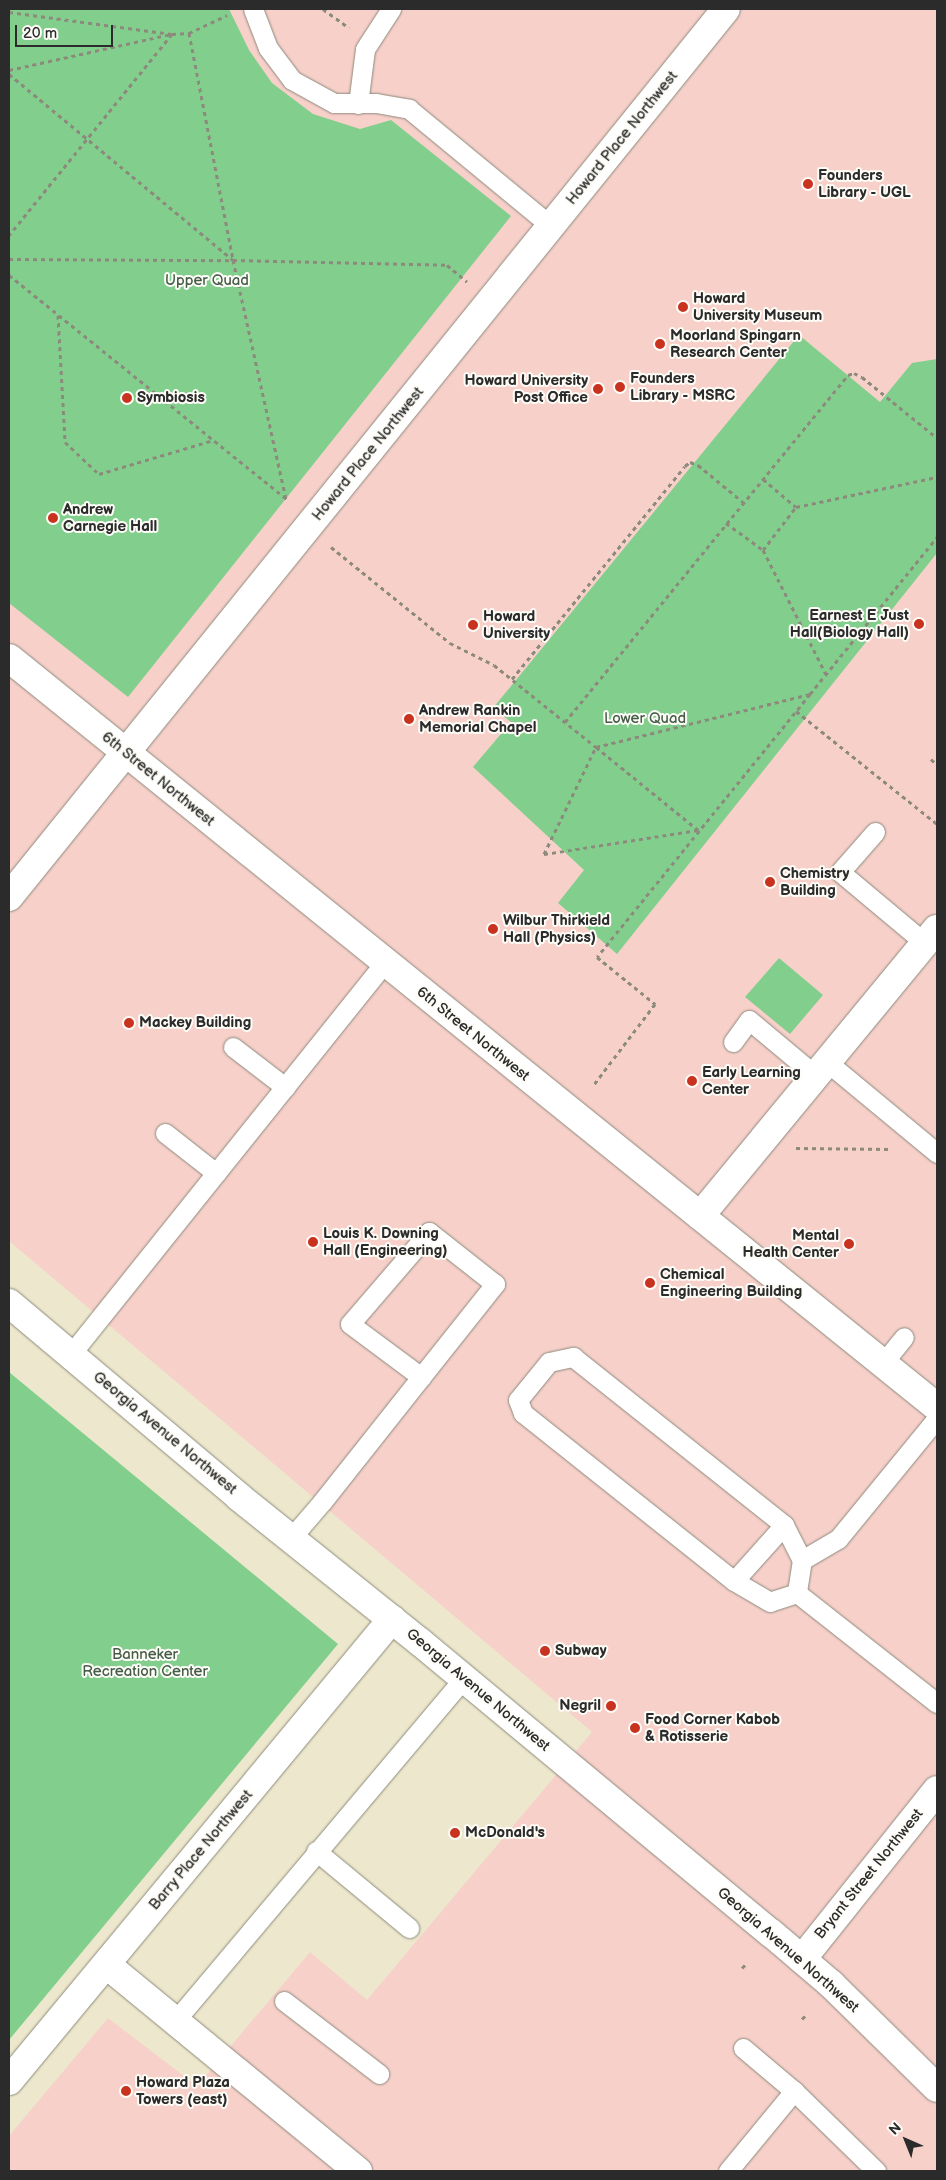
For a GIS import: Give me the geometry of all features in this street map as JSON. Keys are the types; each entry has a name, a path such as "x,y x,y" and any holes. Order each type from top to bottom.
{"main road":[{"name":"Howard Place Northwest","path":"9,897 127,754 726,9"},
{"name":"6th Street Northwest","path":"9,658 937,1407"},
{"path":"700,1216 931,936"},
{"name":"Georgia Avenue Northwest","path":"9,1303 802,1959 937,2088"},
{"name":"Barry Place Northwest","path":"9,2081 392,1619"},
{"name":"Bryant Street Northwest","path":"802,1959 937,1790"},
{"path":"107,1965 358,2171"}],"lane":[{"path":"253,9 268,48 292,80 334,104 383,103 409,109 551,226"},
{"path":"358,104 365,49 391,9"},
{"path":"875,832 840,872 931,936"},
{"path":"70,1354 385,962"},
{"path":"733,1042 749,1020 822,1069 937,1153"},
{"path":"233,1047 285,1087"},
{"path":"166,1133 216,1173"},
{"path":"291,1538 421,1377 495,1284 429,1232 350,1324 421,1377"},
{"path":"883,1363 904,1337"},
{"path":"573,1357 784,1525 802,1560 797,1593 770,1602 734,1581 523,1413 518,1400 549,1362 573,1357"},
{"path":"802,1560 838,1539 937,1418"},
{"path":"734,1581 784,1525"},
{"path":"797,1593 937,1703"},
{"path":"175,2021 316,1851 464,1678"},
{"path":"316,1851 409,1928"},
{"path":"284,2001 379,2074"},
{"path":"743,2048 794,2091 876,2171"},
{"path":"728,2171 794,2091"}],"path":[{"path":"323,9 343,25 351,27"},
{"path":"9,12 172,34"},
{"path":"9,70 172,34 189,33 232,13"},
{"path":"189,33 234,260 286,498"},
{"path":"9,235 172,34"},
{"path":"9,74 234,260"},
{"path":"9,260 234,260 447,265 467,282"},
{"path":"9,275 291,502"},
{"path":"58,315 65,442 99,474 214,440"},
{"path":"565,722 848,375 854,373 937,438"},
{"path":"512,679 690,462 698,465 743,502"},
{"path":"763,550 796,507 937,477"},
{"path":"763,479 796,507"},
{"path":"726,523 763,550 826,674"},
{"path":"592,1087 655,1004 597,957 937,537"},
{"path":"331,547 362,569 450,643 472,656 494,665 698,830"},
{"path":"596,747 810,694"},
{"path":"796,711 937,824"},
{"path":"596,747 544,854 698,830"},
{"path":"931,760 937,765"},
{"path":"793,1148 898,1149"},
{"path":"742,1968 746,1964"},
{"path":"802,2020 806,2015"}],"shaded area":[{"name":"Howard University","path":"9,9 937,9 937,2171 9,2171 9,2136 108,2018 197,2086 310,1952 367,2000 592,1732 9,1241"}],"green space":[{"name":"Upper Quad","path":"9,9 229,9 249,50 272,83 313,114 360,129 391,120 511,216 128,697 9,603"},
{"name":"Lower Quad","path":"799,335 880,402 912,363 937,359 937,553 617,954 558,903 584,870 473,767 511,722 493,708"},
{"path":"779,958 823,995 790,1034 745,997"},
{"name":"Banneker Recreation Center","path":"9,1372 338,1644 9,2040"}],"place":[{"name":"Founders Library - UGL","path":"808,184"},
{"name":"Howard University Museum","path":"683,307"},
{"name":"Moorland Spingarn Research Center","path":"660,344"},
{"name":"Founders Library - MSRC","path":"620,387"},
{"name":"Howard University Post Office","path":"598,389"},
{"name":"Symbiosis","path":"127,398"},
{"name":"Andrew Carnegie Hall","path":"53,518"},
{"name":"Earnest E Just Hall(Biology Hall)","path":"919,624"},
{"name":"Howard University","path":"473,625"},
{"name":"Andrew Rankin Memorial Chapel","path":"409,719"},
{"name":"Chemistry Building","path":"770,882"},
{"name":"Wilbur Thirkield Hall (Physics)","path":"493,929"},
{"name":"Mackey Building","path":"129,1023"},
{"name":"Early Learning Center","path":"692,1081"},
{"name":"Louis K. Downing Hall (Engineering)","path":"313,1242"},
{"name":"Mental Health Center","path":"849,1244"},
{"name":"Chemical Engineering Building","path":"650,1283"},
{"name":"Subway","path":"545,1651"},
{"name":"Negril","path":"611,1706"},
{"name":"Food Corner Kabob & Rotisserie","path":"635,1728"},
{"name":"McDonald's","path":"455,1833"},
{"name":"Howard Plaza Towers (east)","path":"126,2091"}]}
